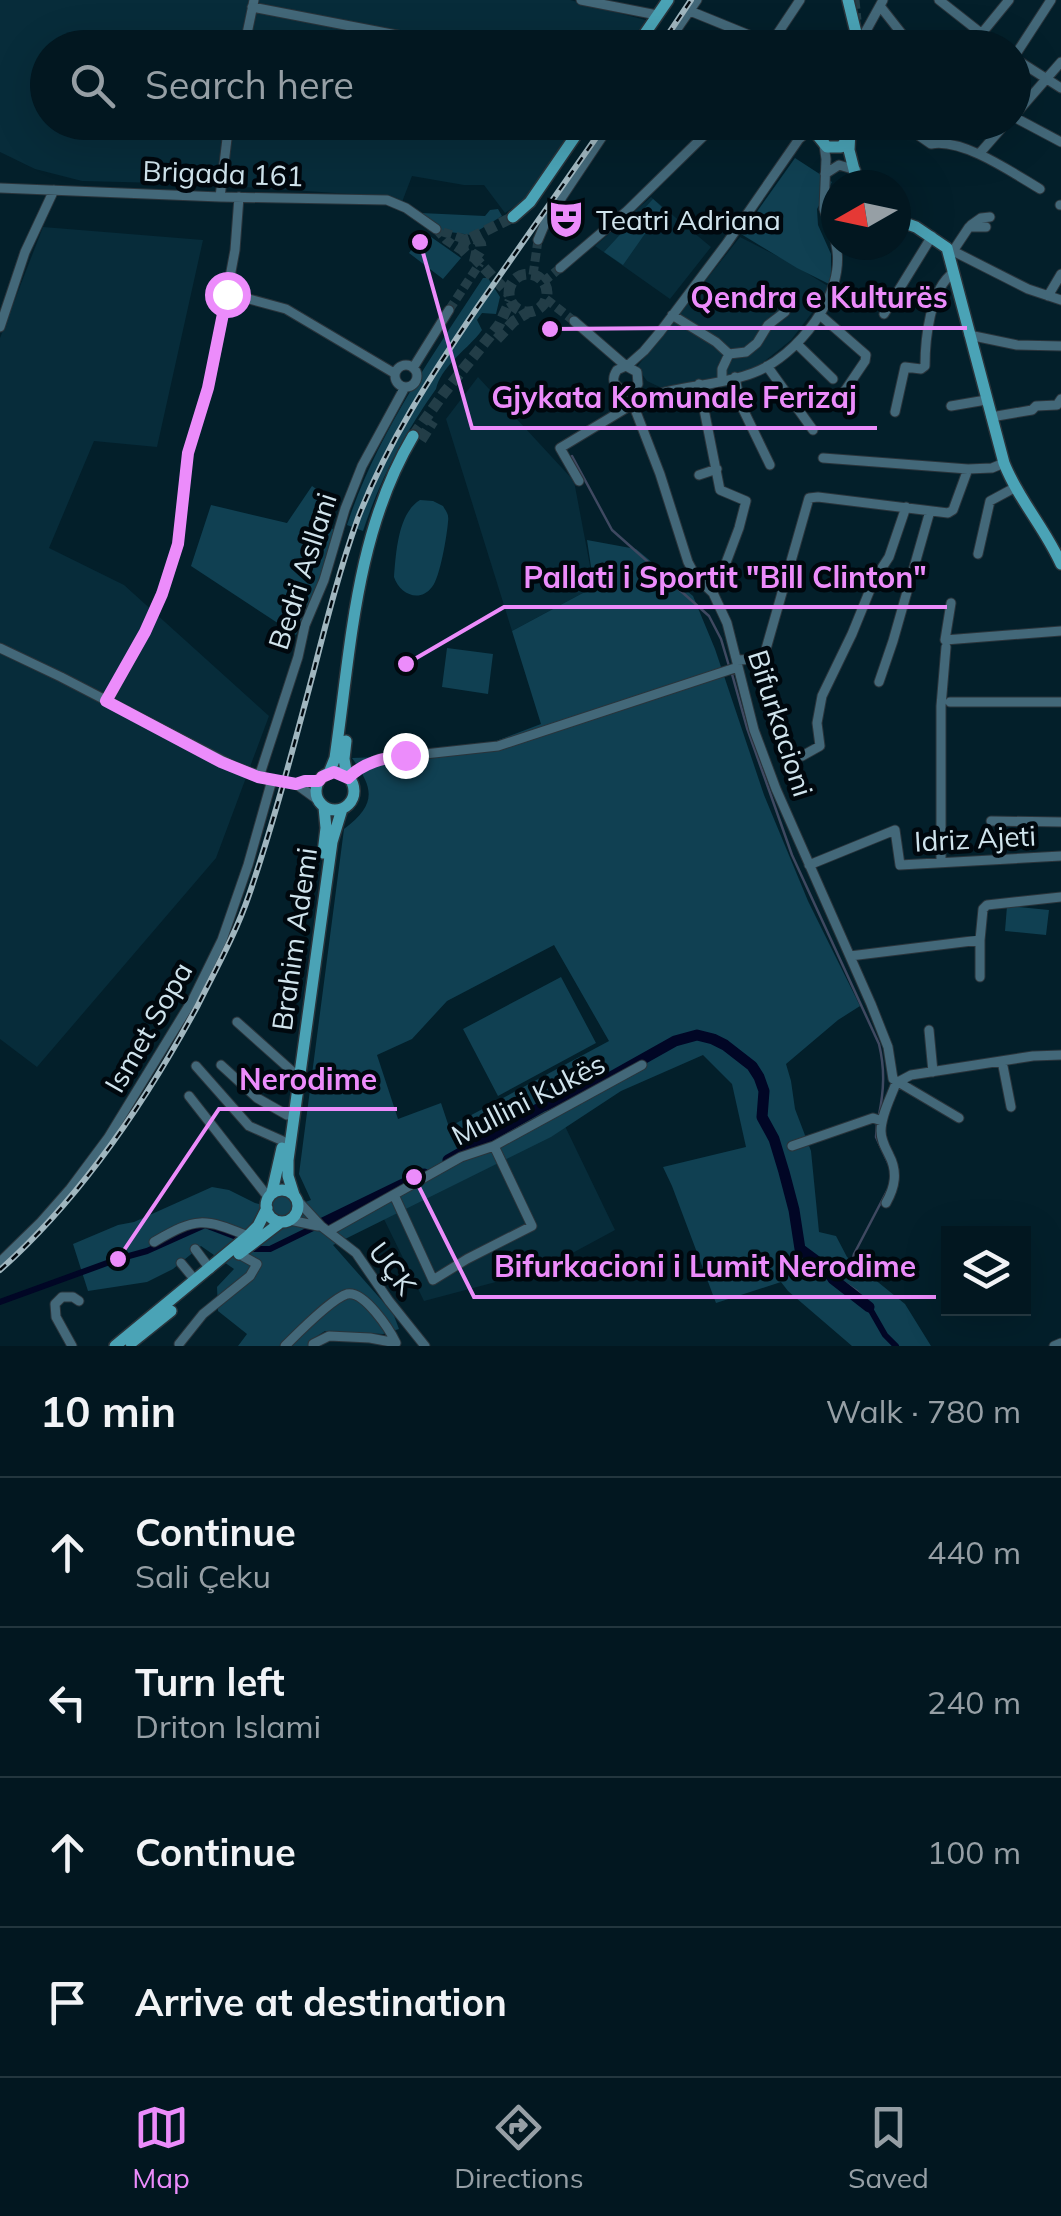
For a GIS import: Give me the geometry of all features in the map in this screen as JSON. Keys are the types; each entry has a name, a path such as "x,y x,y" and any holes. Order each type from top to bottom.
{"main road":[{"path":"647,30 668,0"},
{"path":"848,0 856,30"},
{"path":"513,217 530,202 572,140"},
{"path":"824,140 850,156"},
{"path":"830,146 845,144 846,140"},
{"path":"850,140 850,156 856,170"},
{"path":"911,225 950,250 1004,462 1061,564"},
{"name":"Brahim Ademi","path":"115,1346 258,1226 278,1174 326,828 316,792 335,758 364,558 381,501 396,468 417,438 372,556 362,611 344,752 354,794 342,809 333,810 321,804"},
{"path":"324,777 338,772 347,777"},
{"name":"Brahim Ademi","path":"128,1346 239,1254 297,1212 288,1160 332,842 342,809"},
{"path":"286,1221 270,1216 269,1199 284,1190 296,1198"}],"street":[{"path":"581,0 657,15"},
{"path":"677,30 697,0"},
{"path":"780,30 800,0"},
{"path":"939,0 978,30"},
{"path":"984,30 1009,0"},
{"path":"1031,31 1051,0"},
{"path":"248,30 253,3 380,30"},
{"path":"867,30 881,3 900,30"},
{"path":"690,11 733,30"},
{"path":"1031,98 1061,62"},
{"path":"1031,68 1061,88"},
{"path":"1031,125 1061,142"},
{"path":"220,197 227,140"},
{"path":"538,240 546,220 600,140"},
{"path":"560,268 627,211 700,140"},
{"path":"657,393 620,390 614,384 614,375 627,369 644,351 727,243 798,140"},
{"path":"925,140 979,154 1040,189"},
{"path":"979,154 991,140"},
{"path":"794,145 806,141 830,146"},
{"path":"830,146 826,149 826,170 839,165 856,170"},
{"name":"Brigada 161","path":"0,188 387,200 406,208 436,230"},
{"path":"0,327 25,252 54,190"},
{"path":"106,701 151,619 178,544 188,453 208,388 227,294 239,197"},
{"path":"988,222 982,218 969,227 950,250 1061,300"},
{"path":"884,314 932,236"},
{"path":"579,482 560,448 657,393 748,375 767,366 796,344 820,315 836,279 838,260"},
{"path":"894,412 905,367 925,366 924,350 933,307 942,282 953,273"},
{"path":"1048,296 1061,274"},
{"path":"227,294 286,309 394,373 396,381 405,387 415,382 417,374 413,368 402,365 394,373"},
{"path":"413,368 449,310"},
{"path":"672,315 729,354 746,352 768,325 785,312"},
{"path":"820,315 866,356 842,395"},
{"path":"574,321 627,369 632,388"},
{"path":"969,335 1017,345 1061,346"},
{"path":"796,344 833,379"},
{"path":"722,380 729,354"},
{"path":"767,366 814,430"},
{"path":"734,378 740,403 770,465"},
{"path":"699,384 720,490 746,500 721,576"},
{"name":"Bedri Asllani","path":"258,777 345,510 362,466 405,387"},
{"name":"Bifurkacioni","path":"632,388 633,404 688,562 696,577 714,593 727,623 734,666 754,730 888,1047 896,1083"},
{"path":"991,417 1056,405 1061,399"},
{"path":"951,406 986,400"},
{"path":"823,458 968,470 992,468 1004,462"},
{"path":"699,475 718,469"},
{"path":"347,777 380,759 498,746 760,659 809,498 948,513 954,510 968,470"},
{"path":"978,554 990,501 1016,487"},
{"path":"802,756 820,746 817,723 822,696 874,580 889,557 906,507"},
{"path":"879,682 930,511"},
{"path":"951,603 946,640 1061,631"},
{"path":"942,861 941,706 946,646"},
{"path":"0,648 221,762 258,777 296,784 324,777"},
{"path":"950,702 1061,702"},
{"name":"Ismet Sopa","path":"0,1262 41,1222 108,1138 192,999 222,940 272,780"},
{"path":"296,784 321,804"},
{"path":"991,821 1061,822"},
{"name":"Idriz Ajeti","path":"809,865 895,830 900,865 1061,856"},
{"path":"980,977 983,909 987,905 1061,897"},
{"path":"850,956 980,940"},
{"name":"Brahim Ademi","path":"237,1022 293,1072"},
{"path":"929,1030 933,1072"},
{"path":"886,1203 895,1177 879,1120 896,1083 910,1074 1061,1055"},
{"path":"1002,1061 1011,1107"},
{"path":"221,1065 257,1098 287,1115"},
{"name":"Mullini Kukës","path":"325,1228 394,1196 461,1157 494,1146 642,1065"},
{"path":"196,1066 249,1126 283,1142"},
{"path":"896,1083 959,1118"},
{"path":"190,1096 269,1199"},
{"path":"792,1146 879,1120"},
{"path":"394,1196 432,1280 532,1226 494,1146"},
{"name":"UÇK","path":"296,1198 356,1254 427,1345"},
{"path":"286,1221 325,1228"},
{"path":"154,1242 189,1223 208,1222 248,1236"},
{"path":"195,1250 210,1268"},
{"path":"180,1344 202,1314 250,1276 257,1264 239,1254"},
{"path":"181,1262 195,1280"},
{"path":"285,1346 322,1311 348,1294 358,1295 376,1312 396,1343 329,1336 313,1346"},
{"path":"72,1346 56,1317 55,1304 62,1296 79,1300"},
{"path":"1054,1346 1061,1343"}],"shaded area":[{"path":"0,0 570,0 649,21 643,30 30,30 30,140 568,140 531,195 505,213 484,185 412,176 402,202 380,196 200,184 82,181 35,169 0,152"},
{"path":"795,158 821,175 818,225 821,260 831,260 829,284 797,268 741,234"},
{"path":"651,197 711,247 670,299 595,246"},
{"path":"653,199 663,208 623,265 604,252"},
{"path":"498,209 502,216 471,235 443,231 421,213 485,216"},
{"path":"43,227 203,240 157,447 94,441 49,548 124,585 269,716 216,858 37,1067 0,1039 0,338"},
{"path":"424,232 461,258 443,279 409,253"},
{"path":"740,237 831,288 791,340 755,369 668,391 647,381 637,367"},
{"path":"483,278 488,278 500,297 496,314 482,313 477,320 482,330 443,374 394,457 363,531 347,525 389,428"},
{"path":"478,377 574,481 594,587 512,631 446,419"},
{"path":"312,486 335,502 323,522 334,530 313,600 296,635 191,566 211,505 287,523"},
{"path":"420,500 443,506 448,519 435,582 427,592 416,596 405,592 394,577 403,524"},
{"path":"587,540 636,549 693,596 764,795 808,901 860,1006 786,1064 795,1109 811,1151 819,1232 836,1236 847,1257 905,1304 931,1346 852,1346 781,1282 716,1303 663,1167 746,1147 732,1084 703,1055 621,1091 551,1137 333,1245 393,1313 399,1329 383,1334 325,1331 308,1346 238,1346 247,1334 218,1311 217,1287 234,1269 201,1246 173,1269 147,1282 88,1291 73,1244 118,1225 134,1222 212,1187 271,1207 282,1195 294,1206 311,1200 299,1174 344,829 362,812 369,796 365,779 352,758 437,755 483,746 541,724 512,631 594,587","holes":["554,945 609,1041 449,1127 441,1103 398,1119 377,1055 412,1039 447,1001"]},
{"path":"447,648 493,654 488,694 442,687"},
{"path":"1007,906 1049,910 1046,935 1005,931"},
{"path":"561,977 596,1043 498,1096 463,1029"},
{"path":"563,1122 615,1230 541,1270 424,1301 381,1213"}],"waterway":[{"path":"572,456 612,530 709,616 729,666"},
{"path":"732,674 792,855 879,1044 883,1080 879,1115"},
{"path":"448,1160 543,1106 593,1087 675,1041 697,1035 713,1039 752,1066 759,1077 764,1091 762,1117 784,1172 800,1249 869,1307"},
{"path":"877,1123 876,1137 890,1167"},
{"path":"323,1223 424,1174"},
{"path":"869,1307 841,1277 849,1274 854,1254 888,1189"},
{"path":"0,1302 147,1251 205,1225 239,1238"},
{"path":"254,1249 270,1249 315,1227"},
{"path":"869,1307 896,1346"}],"tunnel":[{"path":"855,0 857,20"},
{"path":"471,238 513,217"},
{"path":"436,229 464,252"},
{"path":"443,232 467,240"},
{"path":"472,238 481,247 472,256 463,247 472,238"},
{"path":"533,275 538,240"},
{"path":"473,256 509,294"},
{"path":"449,310 480,263"},
{"path":"543,282 560,268"},
{"path":"528,274 542,279 547,293 542,307 528,312 514,307 509,293 514,279 528,274"},
{"path":"546,299 574,321"},
{"path":"413,436 499,325 510,301"},
{"path":"497,339 527,313"},
{"path":"421,440 433,421"}],"railway":[{"path":"671,30 691,0"},
{"path":"0,1270 58,1211 110,1146 157,1077 198,1005 249,895 340,575 370,490 444,358 594,140"}],"place":[{"name":"Teatri Adriana","path":"566,219"},
{"name":"Gjykata Komunale Ferizaj","path":"420,242"},
{"name":"Qendra e Kulturës","path":"550,329"},
{"name":"Pallati i Sportit \"Bill Clinton\"","path":"406,664"},
{"name":"Bifurkacioni i Lumit Nerodime","path":"414,1177"},
{"name":"Nerodime","path":"118,1259"}],"route":[{"path":"227,294 208,388 188,453 178,544 145,632 106,701 221,762 272,780 296,784 319,781 334,772 348,778 380,759 405,755"}]}
